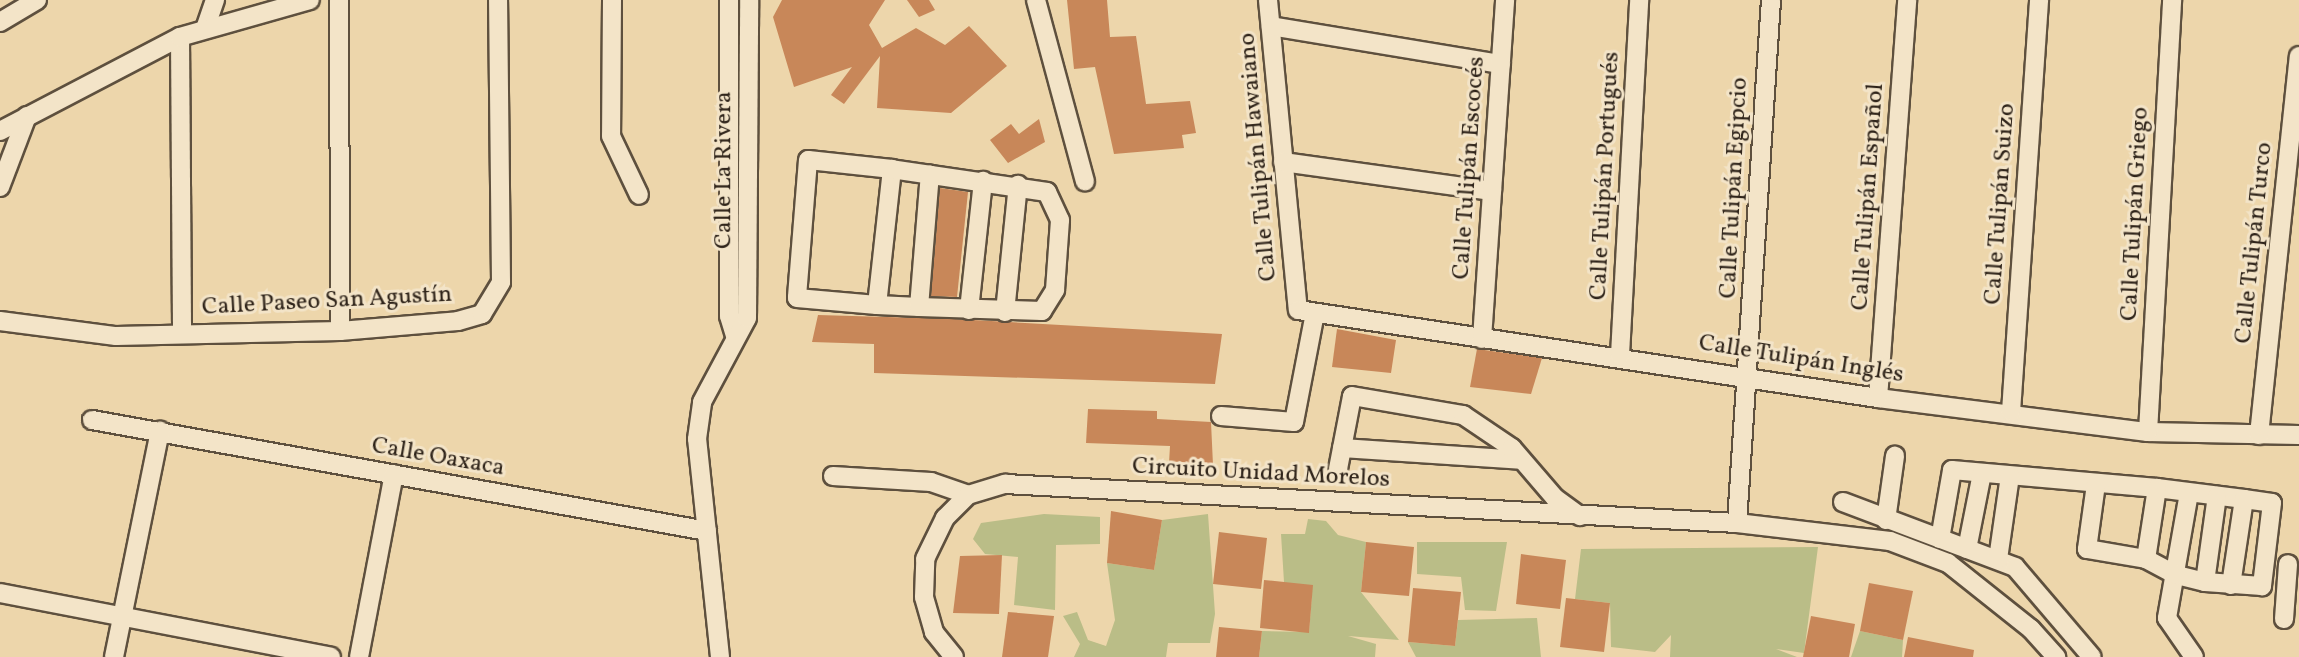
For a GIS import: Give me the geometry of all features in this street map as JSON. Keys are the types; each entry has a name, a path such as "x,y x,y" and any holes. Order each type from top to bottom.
{"street":[{"path":"0,22 37,0"},
{"path":"206,26 215,0"},
{"path":"0,131 180,37 241,9 310,0"},
{"path":"339,0 340,330"},
{"name":"Calle Paseo San Agustín","path":"0,321 116,336 340,330 458,321 482,314 501,282 498,0"},
{"path":"612,0 611,136 639,195"},
{"name":"Calle La Rivera","path":"729,0 729,285 735,336"},
{"name":"Calle La Rivera","path":"720,657 698,422 702,402 735,336 747,318 749,0"},
{"path":"1036,0 1085,180"},
{"name":"Calle Tulipán Hawaiano","path":"1221,416 1294,422 1306,311 1283,162 1268,0"},
{"name":"Calle Tulipán Escocés","path":"1482,339 1505,0"},
{"name":"Calle Tulipán Portugués","path":"1620,355 1639,0"},
{"name":"Calle Tulipán Egipcio","path":"1748,378 1771,0"},
{"name":"Calle Tulipán Español","path":"1878,398 1907,0"},
{"name":"Calle Tulipán Suizo","path":"2011,412 2039,0"},
{"name":"Calle Tulipán Griego","path":"2148,432 2172,0"},
{"path":"1271,26 1501,63"},
{"path":"180,37 182,334"},
{"name":"Calle Tulipán Turco","path":"2259,435 2299,56"},
{"path":"0,187 27,116"},
{"path":"808,160 930,174 1018,185 1047,192 1060,220 1055,290 1042,311 1005,312 797,298 808,160"},
{"path":"1283,162 1492,191"},
{"path":"877,305 892,169"},
{"path":"919,307 930,174"},
{"path":"969,310 983,180"},
{"path":"1005,312 1018,185"},
{"path":"729,285 749,285"},
{"name":"Calle Tulipán Inglés","path":"1306,311 1482,339 1620,355 1878,398 2011,412 2148,432 2299,435"},
{"path":"1737,523 1748,378"},
{"path":"1338,469 1352,396 1462,414 1492,432 1555,498 1580,516"},
{"name":"Calle Oaxaca","path":"92,420 707,531"},
{"path":"114,657 160,431"},
{"path":"1342,448 1521,460"},
{"path":"1886,520 1895,456"},
{"path":"1940,539 1952,470 2157,488 2272,503 2262,586 2205,582 2176,575 2146,559 2087,549 2096,484"},
{"path":"1967,549 1982,473"},
{"path":"359,657 394,474"},
{"path":"833,476 931,482 968,495"},
{"path":"1998,560 2010,476"},
{"name":"Circuito Unidad Morelos","path":"954,657 934,632 924,597 925,559 945,518 968,495 1005,484 1737,523 1890,541 1948,563 2031,629 2056,657"},
{"path":"2146,559 2157,488"},
{"path":"2189,493 2167,618 2194,657"},
{"path":"2205,582 2217,496"},
{"path":"2232,585 2244,499"},
{"path":"1843,502 2015,567 2092,657"},
{"path":"2265,561 2294,565 2284,619"},
{"path":"0,593 332,657"}],"green space":[{"path":"1044,514 1100,517 1100,544 1056,545 1055,610 1014,605 1018,557 985,554 973,539 981,523"},
{"path":"1208,514 1215,614 1210,643 1168,643 1166,657 1074,657 1080,644 1063,616 1077,612 1088,640 1106,646 1115,620 1107,563 1154,570 1162,520"},
{"path":"1308,519 1326,521 1338,535 1366,542 1361,592 1399,640 1348,636 1376,644 1375,657 1259,657 1262,631 1309,632 1312,595 1284,582 1281,534 1305,534"},
{"path":"1417,542 1507,542 1496,611 1465,610 1461,577 1417,574"},
{"path":"1818,547 1804,653 1776,649 1797,657 1670,657 1671,635 1655,652 1611,647 1610,603 1575,599 1581,549"},
{"path":"1537,618 1541,657 1416,657 1408,642 1455,646 1458,620"},
{"path":"1860,631 1903,640 1902,657 1851,657"}],"building":[{"path":"782,0 885,0 869,25 882,48 916,28 945,45 969,26 1007,66 951,113 877,108 880,56 844,104 831,95 852,67 794,87 773,17"},
{"path":"907,0 929,0 935,10 919,17"},
{"path":"1067,0 1107,0 1110,37 1136,36 1146,104 1190,101 1196,133 1182,135 1184,148 1114,154 1095,67 1074,69"},
{"path":"1039,119 1045,142 1008,163 990,140 1011,124 1019,134"},
{"path":"940,188 968,192 957,297 931,296"},
{"path":"818,315 955,319 1222,334 1215,384 874,373 874,344 812,342"},
{"path":"1337,329 1396,340 1391,373 1332,367"},
{"path":"1477,349 1542,358 1531,394 1470,387"},
{"path":"1088,409 1157,411 1157,419 1211,422 1213,465 1169,463 1170,446 1086,443"},
{"path":"1111,511 1162,520 1154,570 1107,563"},
{"path":"1219,532 1267,538 1261,589 1213,584"},
{"path":"1366,542 1414,547 1409,596 1361,592"},
{"path":"1521,554 1566,560 1560,609 1516,604"},
{"path":"1002,555 999,614 953,613 960,556"},
{"path":"1264,580 1313,585 1309,633 1260,628"},
{"path":"1869,583 1913,591 1903,640 1860,631"},
{"path":"1413,588 1461,592 1455,646 1408,642"},
{"path":"1566,598 1610,603 1604,652 1560,647"},
{"path":"1008,612 1054,616 1048,657 1002,657"},
{"path":"1811,616 1855,624 1849,657 1803,657"},
{"path":"1219,627 1262,631 1259,657 1216,657"},
{"path":"1908,637 1974,650 1973,657 1904,657"}]}
